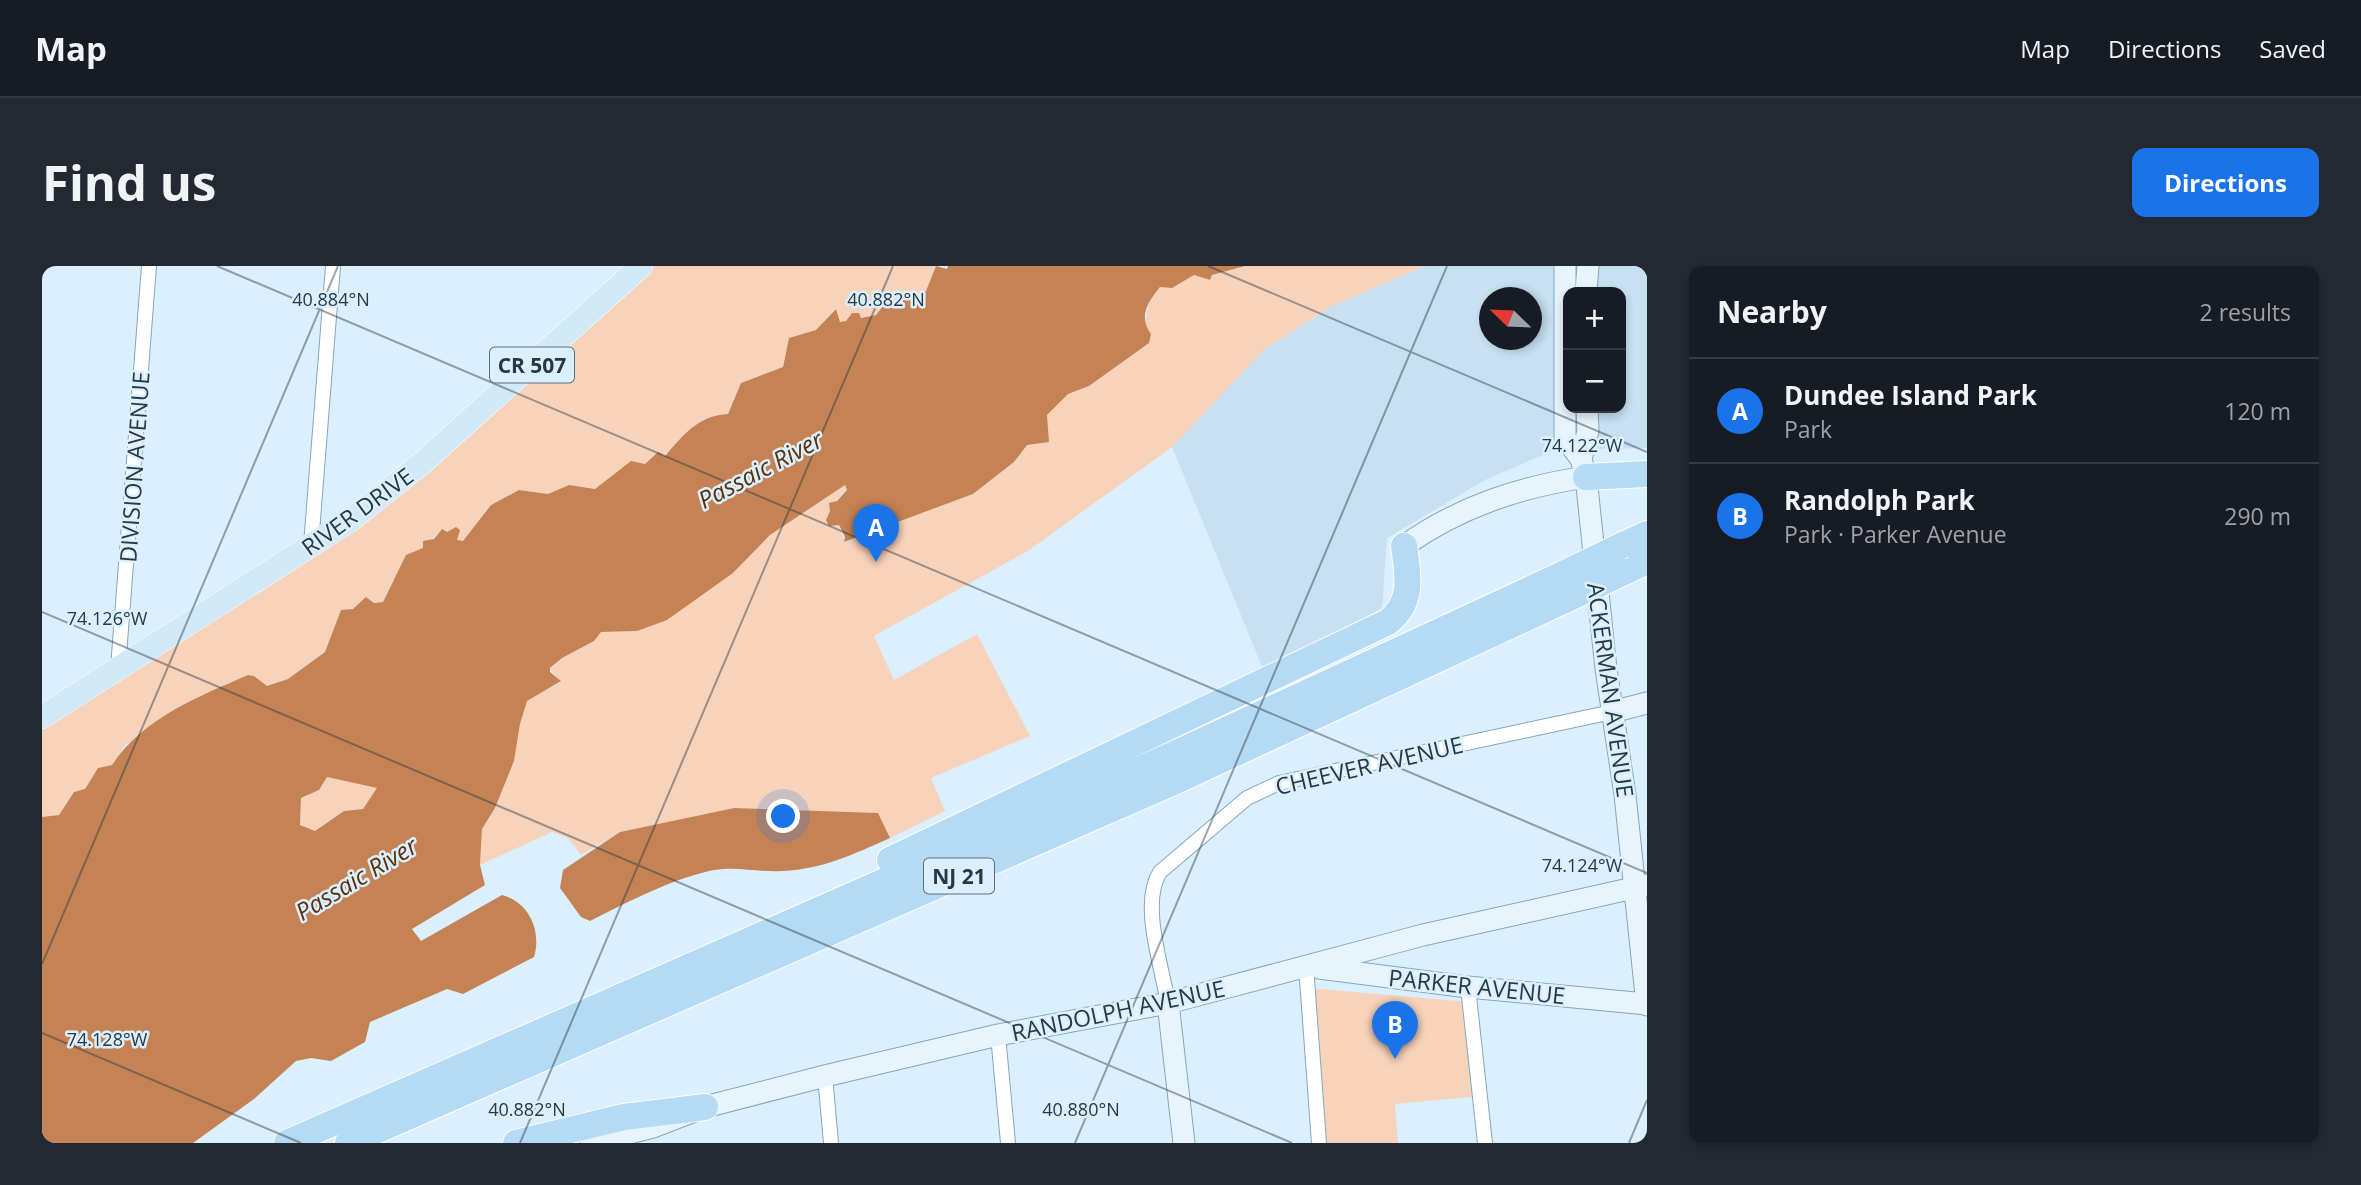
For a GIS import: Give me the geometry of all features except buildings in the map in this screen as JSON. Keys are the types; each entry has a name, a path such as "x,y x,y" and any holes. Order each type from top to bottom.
{"highway":[{"path":"1583,468 1647,474"},
{"name":"NJ 21","path":"348,1143 1178,780 1563,587 1623,545 1647,534"},
{"path":"586,1012 722,939 1388,622 1399,613 1409,588 1404,546"},
{"name":"NJ 21","path":"286,1143 1236,727 1563,587 1636,566"},
{"path":"516,1143 624,1117 705,1107"}],"main road":[{"name":"RIVER DRIVE","path":"42,717 349,521 422,463 642,266"}],"street":[{"name":"DIVISION AVENUE","path":"118,668 149,266"},
{"path":"311,545 333,266"},
{"name":"ACKERMAN AVENUE","path":"1564,266 1566,438 1583,468"},
{"path":"1586,287 1588,266"},
{"name":"ACKERMAN AVENUE","path":"1587,413 1588,431 1583,468 1612,712 1641,886 1647,1005"},
{"path":"1404,546 1442,521 1487,500 1583,468"},
{"path":"1612,712 1647,703"},
{"name":"CHEEVER AVENUE","path":"1168,1003 1150,903 1153,883 1160,872 1247,799 1279,783 1612,712"},
{"name":"RANDOLPH AVENUE","path":"591,1143 654,1135 705,1107 825,1076 998,1035 1168,1003 1423,935 1641,886"},
{"path":"1306,966 1319,1143"},
{"name":"PARKER AVENUE","path":"1306,966 1468,987 1647,1005"},
{"path":"1468,987 1485,1143"},
{"path":"1168,1003 1184,1143"},
{"path":"998,1035 1009,1143"},
{"path":"825,1076 831,1143"}],"shaded area":[{"path":"643,266 936,266 926,292 919,297 905,294 893,304 883,306 876,315 840,322 835,309 816,330 789,338 783,367 741,383 728,414 700,422 685,433 664,456 658,453 645,464 624,467 595,489 569,485 548,494 519,490 491,505 463,541 456,541 442,529 392,582 383,602 341,611 325,652 288,679 125,745 112,765 98,768 84,790 74,792 59,815 42,817 42,717 311,545"},
{"path":"1245,266 1424,266 1330,307 1264,350 1172,447 1028,551 874,636 894,680 977,634 1030,736 931,778 945,811 890,838 878,813 734,808 620,832 581,855 568,838 552,832 480,865 482,829 495,808 514,761 527,701 560,682 550,669 562,658 594,641 601,632 637,631 733,573 770,535 845,485 847,490 832,504 845,542 973,494 1014,462 1047,415 1068,394 1089,386 1145,325 1149,301 1160,287 1172,288 1194,275 1210,280 1212,275"},
{"path":"1424,266 1647,266 1647,448 1554,450 1485,480 1387,538 1382,609 1263,669 1172,447 1264,350 1330,307"},
{"path":"327,777 378,788 363,809 344,811 315,831 300,825 301,798 319,790"},
{"path":"1308,988 1470,1002 1481,1096 1395,1104 1398,1143 1319,1143"}],"water":[{"name":"Passaic River","path":"936,266 947,269 948,266 1245,266 1212,275 1210,280 1194,275 1172,288 1160,287 1146,309 1145,321 1151,334 1149,343 1089,386 1068,394 1047,415 1049,442 1027,445 1014,462 973,494 844,542 845,537 839,525 829,526 826,520 830,511 829,503 837,501 847,490 845,485 770,535 733,573 667,620 637,631 601,632 594,641 562,658 550,668 550,672 561,681 527,701 514,761 495,808 482,829 480,865 485,885 412,929 421,941 502,895 520,904 531,919 536,937 534,957 463,994 447,989 370,1022 365,1042 331,1061 311,1058 296,1061 254,1099 193,1143 42,1143 42,817 59,815 74,792 85,789 98,768 112,765 139,734 173,711 248,675 254,676 267,686 288,679 325,652 341,610 353,609 366,597 374,603 383,602 406,555 423,548 423,541 434,539 442,529 447,532 456,527 460,530 457,540 463,541 491,505 519,490 548,494 569,485 595,489 631,461 645,464 658,452 665,456 700,422 728,414 741,383 783,367 789,338 816,330 836,309 840,322 846,321 852,313 859,313 861,318 876,315 883,306 893,304 906,294 919,297 926,291","holes":["327,777 377,788 363,809 344,811 315,831 300,825 301,798 319,790"]},
{"path":"734,808 878,813 890,838 838,860 798,870 719,869 693,875 590,921 581,917 560,888 563,870 620,832"}],"place":[{"name":"Dundee Island Park","path":"876,562"},
{"name":"Randolph Park","path":"1395,1059"}]}
